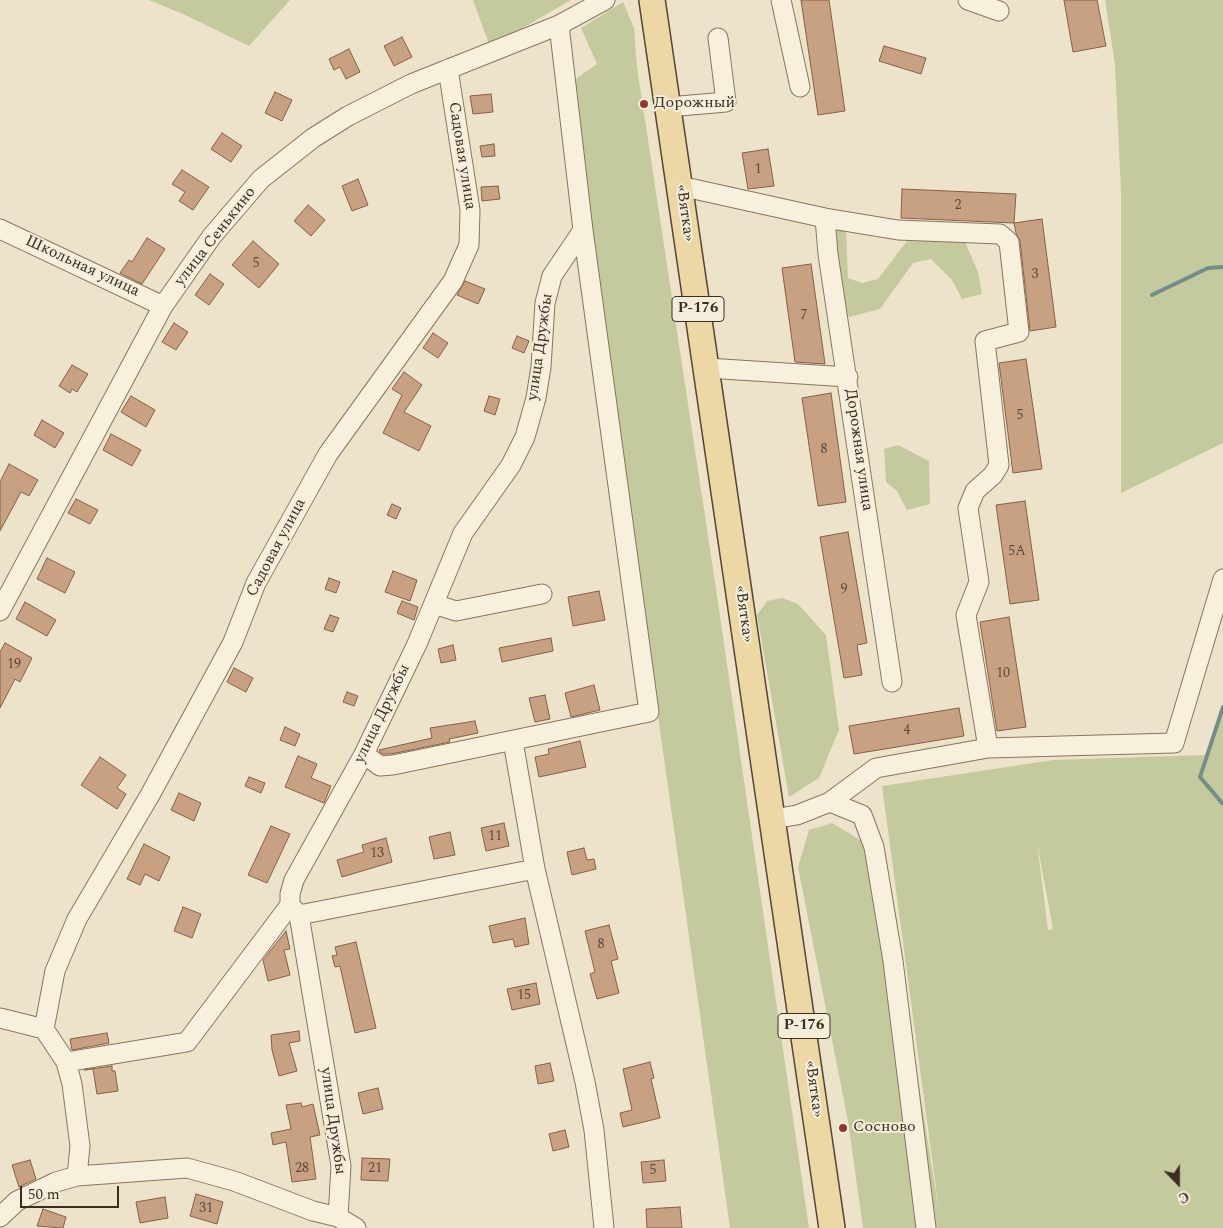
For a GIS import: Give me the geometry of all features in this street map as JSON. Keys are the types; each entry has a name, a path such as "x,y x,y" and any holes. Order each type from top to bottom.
{"main road":[{"name":"«Вятка»","path":"652,0 832,1228"}],"street":[{"name":"улица Сенькино","path":"0,611 163,306 212,236 261,179 313,138 348,116 448,69 559,25 605,0"},
{"path":"781,0 800,88"},
{"path":"968,0 1000,11"},
{"path":"364,754 380,766 393,765 649,712 583,230 559,25"},
{"path":"668,107 726,102 718,38"},
{"name":"Садовая улица","path":"44,1029 55,971 77,919 150,795 233,642 256,583 328,454 453,281 469,245 470,210 448,69"},
{"path":"680,186 825,218 898,230 1000,234 1009,242 1019,332 985,340 998,465 993,475 975,491 968,508 979,582 966,615 988,748"},
{"name":"Дорожная улица","path":"825,218 828,254 848,377 892,682"},
{"name":"Школьная улица","path":"0,229 163,306"},
{"name":"улица Дружбы","path":"338,1217 341,1166 294,910 294,880 364,754 434,604 463,533 511,464 524,437 536,398 541,367 545,303 552,276 583,230"},
{"path":"707,368 848,377"},
{"path":"773,818 797,815 830,802 876,768 988,748 1174,743 1223,579"},
{"path":"434,604 456,611 542,594"},
{"path":"513,741 534,869 587,1091 594,1130 604,1228"},
{"path":"830,802 862,815 874,847 892,961 926,1228"},
{"path":"66,1062 187,1042 294,910 534,869"},
{"path":"0,1018 44,1029 66,1062 72,1084 80,1146 77,1176"},
{"path":"0,1217 17,1201 56,1182 77,1176 188,1168 234,1180 313,1211 338,1217 356,1228"}],"green space":[{"path":"149,0 290,0 249,46"},
{"path":"473,0 571,0 490,47"},
{"path":"1105,0 1223,0 1223,443 1121,493 1121,192 1115,64"},
{"path":"623,2 634,28 637,67 718,602 809,1228 730,1228 571,97 577,78 597,64 581,28"},
{"path":"846,229 848,278 862,283 878,279 907,241 965,242 978,272 982,294 962,299 952,280 931,259 913,263 880,309 849,317 841,299 832,230"},
{"path":"898,445 929,461 930,504 907,510 897,491 886,482 884,449"},
{"path":"782,598 798,604 826,635 839,730 819,778 789,797 757,615 767,601"},
{"path":"1223,707 1223,1228 863,1228 848,1121 798,867 809,830 832,823 865,843 914,1054 940,1218 882,786 1053,760 1207,755","holes":["1037,842 1053,929 1048,930"]}],"building":[{"path":"801,0 829,0 845,111 818,115"},
{"path":"1064,0 1097,0 1106,46 1073,52"},
{"path":"402,37 412,57 394,66 384,46"},
{"path":"884,46 926,58 921,74 879,61"},
{"path":"349,49 360,72 346,79 340,67 334,70 329,59"},
{"path":"275,92 292,100 282,121 265,113"},
{"path":"491,94 493,112 473,114 470,96"},
{"path":"222,133 242,146 231,162 211,149"},
{"path":"494,144 495,156 482,157 480,146"},
{"path":"768,149 774,186 748,189 742,153"},
{"path":"182,170 209,187 193,210 179,201 185,192 172,184"},
{"path":"358,179 368,205 352,211 342,186"},
{"path":"498,186 500,199 482,201 481,187"},
{"path":"902,189 1016,194 1014,223 901,218"},
{"path":"308,205 325,220 311,236 294,221"},
{"path":"1042,219 1056,327 1030,331 1020,241 1014,223"},
{"path":"147,238 165,249 142,284 120,273 129,260 132,262"},
{"path":"253,241 279,264 259,288 232,265"},
{"path":"811,264 825,364 795,362 782,268"},
{"path":"210,274 224,284 209,305 195,295"},
{"path":"465,281 485,289 478,304 457,295"},
{"path":"174,323 188,332 176,350 162,342"},
{"path":"433,333 448,343 438,358 423,348"},
{"path":"517,336 529,341 524,353 512,348"},
{"path":"1026,359 1042,469 1013,473 999,363"},
{"path":"72,365 88,374 77,392 72,389 70,393 59,386"},
{"path":"404,372 422,385 404,412 431,426 419,451 383,433 402,395 392,389"},
{"path":"831,393 846,502 818,506 802,398"},
{"path":"131,396 155,410 146,427 121,412"},
{"path":"489,396 500,399 495,415 484,411"},
{"path":"42,420 64,433 55,448 34,435"},
{"path":"111,434 141,450 132,466 103,450"},
{"path":"9,464 38,480 29,496 21,492 0,531 0,482"},
{"path":"76,499 98,510 90,524 68,513"},
{"path":"1025,501 1039,600 1010,604 996,505"},
{"path":"392,504 401,508 396,519 387,515"},
{"path":"848,532 867,643 857,645 862,675 844,678 820,537"},
{"path":"47,558 75,572 65,593 37,579"},
{"path":"393,571 417,580 410,601 385,592"},
{"path":"329,578 340,582 336,593 325,589"},
{"path":"599,591 605,620 573,626 568,597"},
{"path":"402,601 418,607 414,620 397,613"},
{"path":"25,602 56,620 47,636 16,619"},
{"path":"330,615 339,618 333,632 324,629"},
{"path":"1009,617 1026,727 997,731 980,622"},
{"path":"551,638 553,651 502,662 499,648"},
{"path":"5,643 32,658 20,682 15,679 0,708 0,652"},
{"path":"453,645 456,660 441,663 438,649"},
{"path":"234,668 253,678 246,692 227,682"},
{"path":"594,685 600,710 571,717 565,693"},
{"path":"347,692 358,696 354,706 343,702"},
{"path":"545,695 550,719 535,722 529,698"},
{"path":"959,708 964,736 854,754 849,726"},
{"path":"475,721 478,733 449,739 450,742 391,754 383,754 379,750 432,738 430,728"},
{"path":"285,727 300,734 295,746 280,740"},
{"path":"580,741 586,767 539,777 535,757 549,754 548,749"},
{"path":"298,756 317,764 311,778 331,786 324,803 285,787"},
{"path":"100,757 126,775 117,788 126,794 117,809 81,785"},
{"path":"249,777 265,783 261,793 245,786"},
{"path":"179,793 201,803 194,821 171,810"},
{"path":"504,823 509,846 486,851 481,828"},
{"path":"271,826 290,834 267,883 248,875"},
{"path":"450,832 455,855 434,859 429,837"},
{"path":"386,838 392,862 342,877 337,860 364,852 362,845"},
{"path":"144,844 170,857 159,881 145,874 140,885 127,879"},
{"path":"584,848 587,860 594,859 596,869 572,875 567,852"},
{"path":"183,907 201,914 192,938 174,931"},
{"path":"525,918 529,944 515,947 513,939 493,943 489,926"},
{"path":"609,925 618,959 611,961 619,993 597,999 590,974 595,972 585,931"},
{"path":"286,931 290,949 284,950 290,975 268,981 263,960"},
{"path":"356,942 376,1028 355,1033 340,966 335,967 332,956 337,955 335,947"},
{"path":"536,983 540,1004 512,1010 507,989"},
{"path":"299,1031 300,1041 289,1043 297,1071 279,1076 272,1050 271,1035"},
{"path":"107,1033 109,1043 72,1050 70,1039"},
{"path":"650,1062 654,1078 651,1079 660,1118 623,1127 620,1113 632,1110 623,1069"},
{"path":"550,1063 554,1081 538,1084 535,1066"},
{"path":"112,1066 112,1071 115,1071 118,1091 97,1094 93,1069 84,1070"},
{"path":"378,1088 383,1109 363,1114 358,1093"},
{"path":"301,1103 302,1107 313,1104 320,1135 310,1137 316,1179 292,1182 286,1142 273,1145 271,1133 291,1129 286,1105"},
{"path":"565,1130 569,1147 553,1151 549,1134"},
{"path":"362,1158 390,1159 388,1181 361,1180"},
{"path":"30,1160 36,1179 19,1187 12,1165"},
{"path":"664,1160 666,1181 643,1183 641,1162"},
{"path":"196,1194 223,1202 217,1224 190,1216"},
{"path":"165,1197 168,1218 140,1223 136,1202"},
{"path":"680,1207 682,1228 647,1228 646,1209"},
{"path":"43,1209 66,1217 63,1228 37,1226"}],"waterway":[{"path":"1152,295 1208,268 1223,267"},
{"path":"1223,707 1200,777 1223,804"}],"place":[{"name":"Дорожный","path":"644,104"},
{"name":"Сосново","path":"843,1128"}]}
